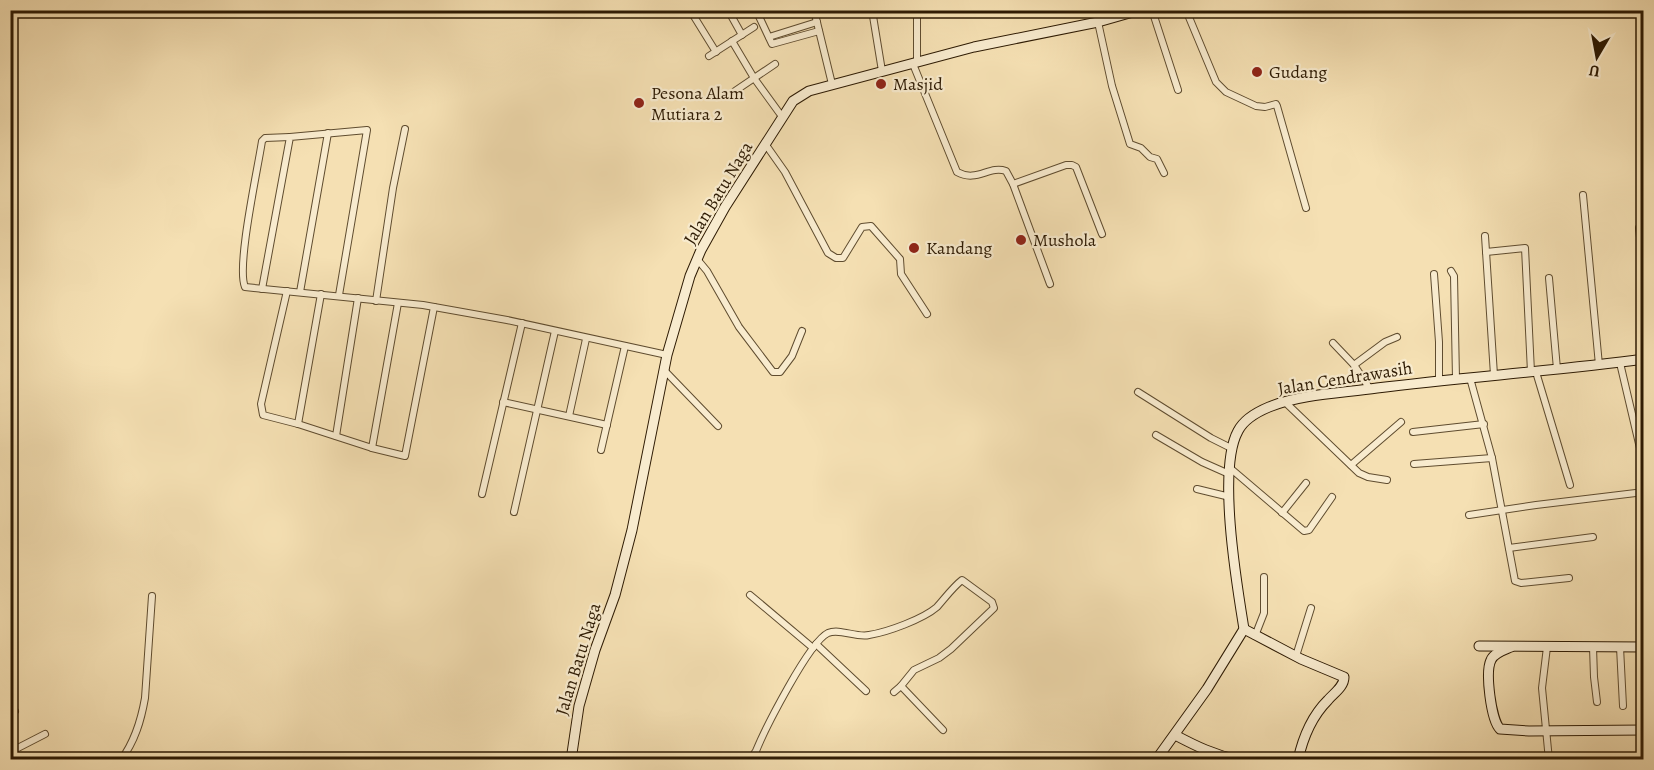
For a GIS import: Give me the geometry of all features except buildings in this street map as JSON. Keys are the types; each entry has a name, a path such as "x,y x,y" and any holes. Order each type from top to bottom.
{"street":[{"path":"690,10 716,52"},
{"path":"728,10 742,35"},
{"path":"756,10 773,44 819,31"},
{"path":"814,10 832,84"},
{"path":"872,10 882,71"},
{"path":"917,10 915,63 957,172 970,177 1001,169 1006,171 1013,184 1050,284"},
{"name":"Jalan Batu Naga","path":"571,759 579,705 595,650 615,595 632,530 667,355 679,311 697,259 725,207 793,101 800,95 832,84 974,47 1098,22 1140,10"},
{"path":"1152,10 1178,90"},
{"path":"1186,10 1216,82 1226,92 1256,106 1276,104 1306,208"},
{"path":"769,37 817,22"},
{"path":"1098,22 1112,86 1130,144 1141,147 1150,157 1156,159 1164,173"},
{"path":"709,56 754,27"},
{"path":"732,41 754,78 783,118"},
{"path":"735,91 775,64"},
{"path":"376,301 393,188 405,129"},
{"path":"339,296 367,130 265,138 262,141 245,248 243,276 245,287 434,307 522,323 586,339 667,355"},
{"path":"300,292 328,133"},
{"path":"262,289 290,137"},
{"path":"766,145 785,172 828,253 836,258 843,258 862,227 871,226 900,259 900,273 927,314"},
{"path":"1013,184 1072,165 1076,167 1102,234"},
{"path":"1583,195 1599,366"},
{"path":"1639,228 1644,275"},
{"path":"1485,236 1494,375"},
{"path":"1486,252 1525,248 1534,372 1570,485"},
{"path":"697,259 707,271 739,327 773,372 780,372 792,356 802,331"},
{"path":"1451,272 1454,276 1456,379"},
{"path":"1434,274 1439,380"},
{"path":"1549,278 1557,369"},
{"path":"287,291 261,404 263,415 405,456 434,307"},
{"path":"298,424 321,294"},
{"path":"336,436 358,298"},
{"path":"372,448 398,303"},
{"path":"482,494 522,323"},
{"path":"514,512 555,331"},
{"path":"1354,365 1385,342 1397,337"},
{"path":"568,416 586,339"},
{"path":"1333,344 1354,365 1370,389"},
{"path":"602,450 625,346"},
{"name":"Jalan Cendrawasih","path":"1244,629 1235,574 1229,471 1231,448 1236,434 1245,421 1259,411 1285,402 1370,389 1644,360"},
{"path":"1620,363 1644,465"},
{"path":"664,370 718,426"},
{"path":"1470,378 1492,458 1514,578 1518,583 1569,578"},
{"path":"1138,392 1231,448"},
{"path":"503,402 607,425"},
{"path":"1285,402 1351,465 1366,476 1387,480"},
{"path":"1351,465 1401,422"},
{"path":"1413,432 1484,424"},
{"path":"1156,435 1202,462 1229,471 1303,531 1307,531 1332,496"},
{"path":"1414,464 1492,458"},
{"path":"1282,513 1306,483"},
{"path":"1197,489 1230,497"},
{"path":"1469,515 1536,504 1644,492"},
{"path":"1509,548 1593,537"},
{"path":"1255,636 1264,613 1264,576"},
{"path":"750,759 815,646 829,633 868,636 922,616 934,609 962,580 994,604 992,611 951,649 939,658 914,670 894,692"},
{"path":"750,595 815,646 866,691"},
{"path":"121,759 137,731 143,714 152,596"},
{"path":"1296,656 1311,608"},
{"path":"1155,759 1174,735 1244,629 1345,679 1343,685 1312,720 1298,759"},
{"path":"1479,646 1644,647"},
{"path":"1511,647 1495,656 1490,664 1490,697 1498,728 1546,731 1644,730"},
{"path":"1547,647 1542,688 1549,759"},
{"path":"1593,647 1597,702"},
{"path":"1620,647 1623,706"},
{"path":"901,686 943,730"},
{"path":"10,752 45,734"},
{"path":"1174,735 1211,753 1238,759"}],"place":[{"name":"Gudang","path":"1257,72"},
{"name":"Masjid","path":"881,84"},
{"name":"Pesona Alam Mutiara 2","path":"639,103"},
{"name":"Mushola","path":"1021,240"},
{"name":"Kandang","path":"914,248"}]}
